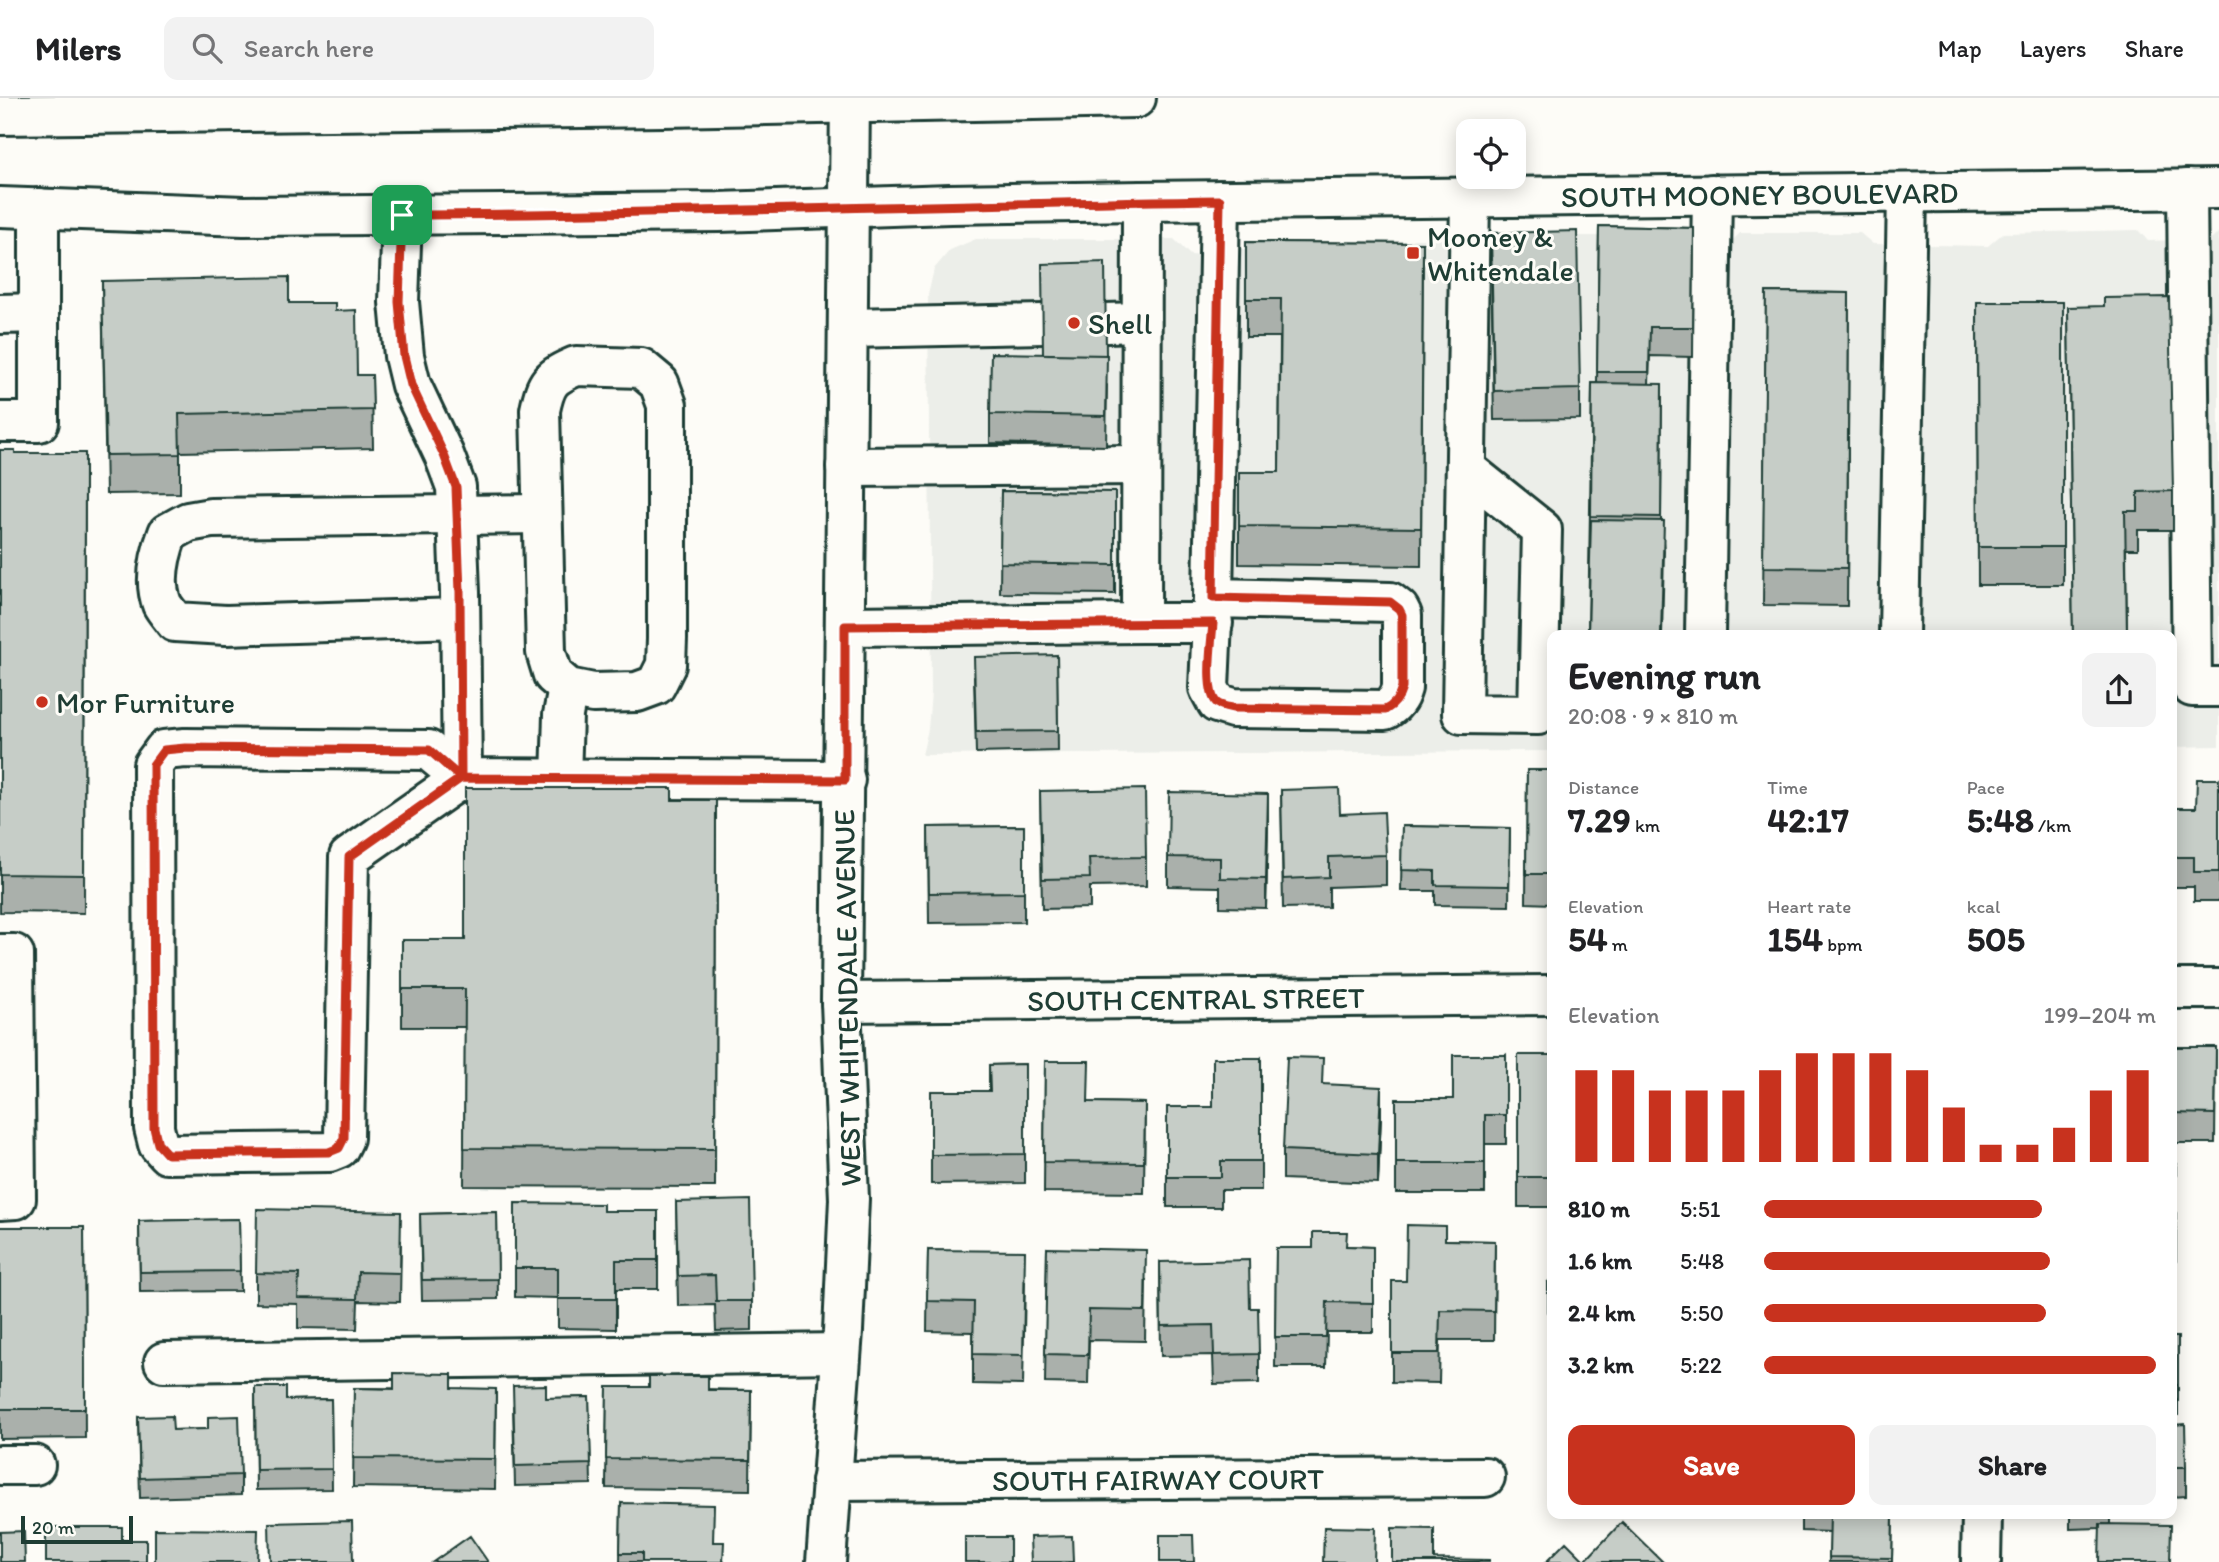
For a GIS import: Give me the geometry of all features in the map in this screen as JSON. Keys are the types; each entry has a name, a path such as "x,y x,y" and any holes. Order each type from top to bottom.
{"main road":[{"path":"0,115 402,104 1136,98"},
{"name":"WEST WHITENDALE AVENUE","path":"826,1562 849,1199 841,1002 850,101"},
{"path":"2203,189 2192,687 2219,687"},
{"name":"SOUTH MOONEY BOULEVARD","path":"0,207 232,216 402,215 719,212 1142,201 2203,189"},
{"path":"1899,630 1908,193"},
{"path":"1705,630 1712,194"},
{"path":"1466,470 1542,530 1538,715 1462,714 1469,197"},
{"path":"845,626 1141,623 1213,611 1390,602 1402,615 1402,688 1392,706 1385,710 1233,708 1217,703 1209,688 1213,611 1220,200"},
{"path":"1141,623 1141,466 1123,322 1142,201"},
{"path":"0,422 39,422 39,208"},
{"path":"402,215 399,302 404,356 411,385 456,487 461,778"},
{"path":"0,314 39,313"},
{"path":"849,328 1043,324"},
{"path":"576,366 641,368 659,383 667,405 666,665 656,685 638,692 593,693 568,688 553,675 546,652 540,410 544,389 555,374 576,366"},
{"path":"846,467 1141,466"},
{"path":"460,618 226,625 175,622 162,604 158,579 160,554 168,533 188,523 211,518 542,514"},
{"path":"561,779 563,715 568,688"},
{"path":"461,778 429,750 164,750 153,765 154,1128 158,1144 167,1154 329,1152 339,1148 344,1138 349,857 461,778 845,780"},
{"path":"0,954 14,954 16,1199 0,1200"},
{"path":"2177,989 2219,989"},
{"name":"SOUTH CENTRAL STREET","path":"841,1002 1547,995"},
{"path":"164,1362 841,1353"},
{"name":"SOUTH FAIRWAY COURT","path":"831,1481 1485,1477"},
{"path":"1982,1519 1982,1562"}],"shaded area":[{"path":"2138,230 2148,241 2212,239 2219,232 2219,746 2177,747 2177,630 1547,630 1547,751 922,755 928,729 931,692 928,295 934,269 950,250 976,239 1174,239 1190,255 1232,258 1237,249 1397,248 1413,239 1442,239 1452,250 1482,251 1494,236 1677,236 1727,246 1740,233 1860,233 1873,244 1988,246 2003,233"}],"building":[{"path":"1599,226 1694,228 1693,327 1650,327 1649,372 1597,372"},
{"path":"1577,231 1580,389 1494,391 1491,233"},
{"path":"1246,242 1423,243 1421,528 1239,526 1239,472 1279,472 1281,299 1246,299"},
{"name":"Shell","path":"1105,262 1106,355 1043,354 1042,264"},
{"path":"289,277 289,303 335,303 335,311 356,310 357,375 372,375 373,410 179,414 180,454 106,455 102,281"},
{"path":"1766,292 1849,293 1847,568 1763,567"},
{"path":"2169,297 2173,491 2138,492 2138,511 2125,511 2127,630 2073,630 2068,307 2104,306 2104,298"},
{"path":"1977,302 2063,302 2063,547 1978,547"},
{"path":"991,353 1107,355 1106,416 990,414"},
{"path":"1592,383 1662,384 1661,517 1591,516"},
{"name":"Mor Furniture","path":"0,450 15,450 15,453 85,453 84,875 0,874"},
{"path":"1001,491 1115,492 1115,565 1000,563"},
{"path":"1591,520 1664,521 1661,630 1588,630"},
{"path":"1057,655 1058,731 976,732 974,657"},
{"path":"1527,770 1547,770 1547,874 1526,874"},
{"path":"2197,779 2219,779 2219,872 2194,872 2194,857 2177,857 2177,808 2196,808"},
{"path":"465,788 672,788 672,800 716,800 715,1149 464,1148 465,989 402,989 402,940 465,940"},
{"path":"1339,788 1340,814 1384,812 1386,855 1329,857 1329,877 1283,879 1281,790"},
{"path":"1145,789 1146,857 1089,858 1090,878 1042,879 1040,791"},
{"path":"1169,792 1268,794 1266,879 1220,878 1220,858 1168,857"},
{"path":"1024,826 1024,892 929,893 928,827"},
{"path":"1402,826 1510,828 1509,886 1435,885 1435,871 1401,870"},
{"path":"2177,1047 2216,1047 2215,1114 2177,1113"},
{"path":"1453,1055 1506,1055 1506,1115 1485,1115 1485,1163 1396,1163 1396,1099 1453,1099"},
{"path":"1518,1055 1547,1055 1547,1177 1518,1177"},
{"path":"1287,1057 1323,1058 1322,1084 1381,1087 1378,1154 1283,1150"},
{"path":"1213,1058 1261,1058 1261,1161 1221,1161 1221,1177 1167,1177 1167,1107 1213,1107"},
{"path":"1045,1061 1089,1061 1088,1102 1145,1103 1144,1163 1044,1162"},
{"path":"1025,1064 1025,1154 931,1155 931,1091 990,1091 989,1065"},
{"path":"750,1200 752,1301 716,1301 715,1275 678,1276 676,1202"},
{"path":"515,1203 603,1204 603,1211 658,1211 658,1260 616,1260 616,1299 558,1299 558,1268 515,1268"},
{"path":"257,1209 401,1212 400,1273 358,1272 357,1299 298,1298 299,1274 256,1273"},
{"path":"497,1212 498,1279 422,1280 420,1214"},
{"path":"239,1219 240,1271 140,1272 139,1221"},
{"path":"1407,1225 1445,1226 1445,1240 1495,1241 1494,1311 1440,1310 1439,1353 1392,1353 1392,1281 1406,1281"},
{"path":"0,1227 84,1227 85,1409 0,1409"},
{"path":"1313,1232 1347,1232 1346,1246 1373,1247 1373,1303 1327,1302 1326,1337 1275,1337 1276,1248 1313,1248"},
{"path":"1047,1248 1146,1250 1145,1311 1089,1310 1088,1355 1045,1354"},
{"path":"928,1250 1025,1251 1023,1355 973,1354 974,1302 927,1301"},
{"path":"1249,1260 1250,1308 1258,1308 1259,1354 1214,1355 1213,1325 1161,1326 1160,1262"},
{"path":"2177,1337 2178,1337 2177,1385"},
{"path":"394,1373 452,1374 452,1388 496,1389 495,1459 353,1458 354,1388 394,1389"},
{"path":"649,1376 708,1376 708,1390 751,1390 750,1460 606,1459 607,1387 649,1387"},
{"path":"546,1385 546,1398 589,1397 591,1464 515,1466 513,1386"},
{"path":"255,1387 286,1387 286,1400 331,1399 332,1469 256,1470"},
{"path":"172,1416 173,1430 208,1429 208,1417 239,1416 241,1475 140,1478 138,1417"},
{"path":"2185,1424 2186,1467 2177,1467 2177,1425"},
{"path":"621,1503 714,1505 713,1542 724,1542 723,1562 642,1562 642,1553 620,1553"},
{"path":"1830,1519 1893,1519 1892,1558 1829,1557"},
{"path":"352,1521 353,1562 270,1562 269,1523"},
{"path":"1622,1522 1663,1562 1546,1562 1566,1542 1585,1561"},
{"path":"2100,1524 2171,1525 2170,1562 2099,1562"},
{"path":"46,1527 122,1527 122,1540 146,1540 146,1562 46,1562"},
{"path":"1324,1527 1375,1528 1374,1562 1323,1562"},
{"path":"1392,1528 1434,1529 1434,1559 1489,1562 1392,1562"},
{"path":"155,1529 258,1530 257,1562 155,1562"},
{"path":"24,1531 25,1562 0,1562 0,1532"},
{"path":"1160,1535 1193,1535 1194,1562 1160,1562"},
{"path":"470,1536 488,1562 433,1562"},
{"path":"1072,1536 1073,1562 1031,1562 1030,1537"},
{"path":"965,1537 1010,1537 1010,1562 965,1562"}],"place":[{"name":"Mooney & Whitendale","path":"1413,253"},
{"name":"Shell","path":"1074,323"},
{"name":"Mor Furniture","path":"42,702"}],"route":[{"path":"402,215 399,302 404,356 411,385 456,487 460,592 461,778 349,857 344,1138 339,1148 329,1152 167,1154 158,1144 154,1128 153,765 164,750 429,750 461,778 845,780 845,626 1213,623 1209,688 1217,703 1233,708 1385,710 1392,706 1400,695 1402,615 1390,602 1213,598 1220,200 950,204 719,212 402,215"}]}
